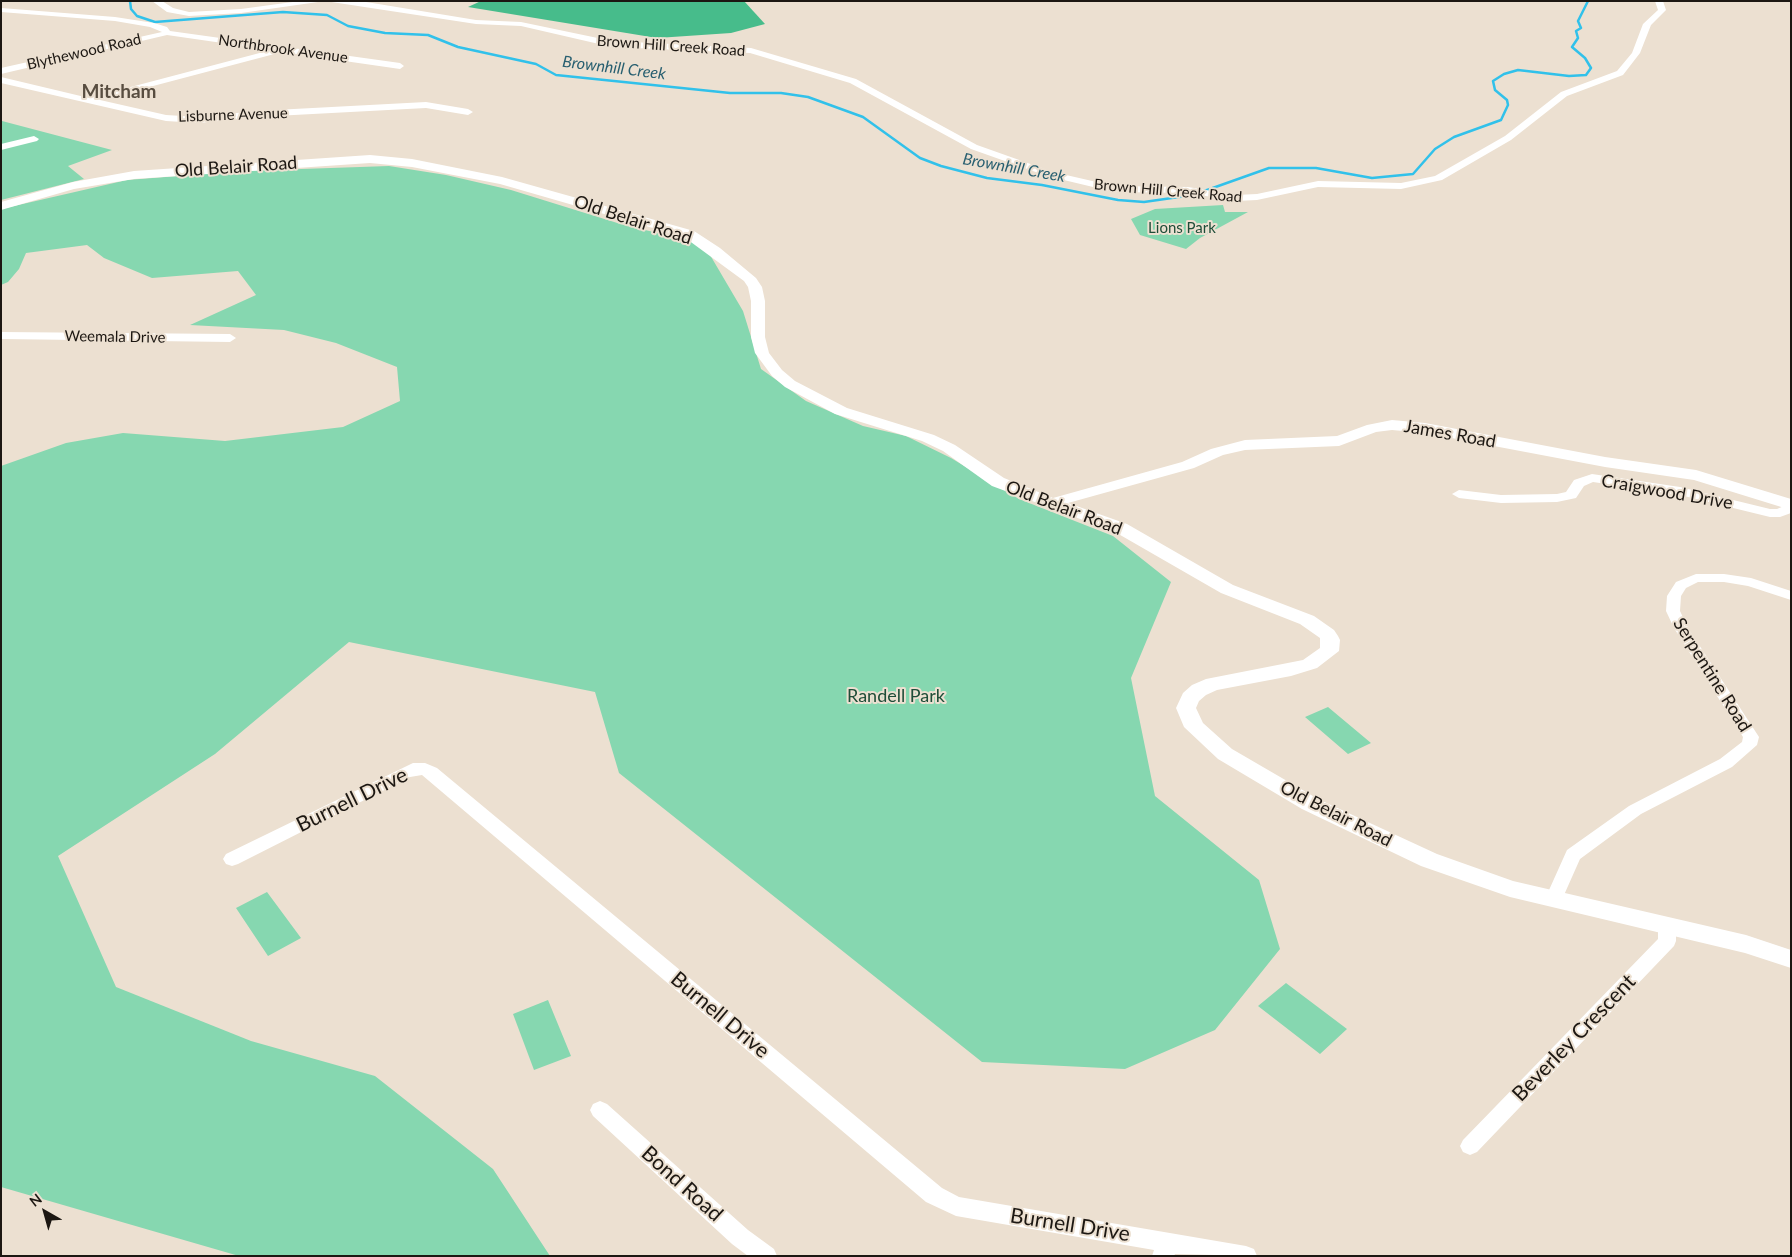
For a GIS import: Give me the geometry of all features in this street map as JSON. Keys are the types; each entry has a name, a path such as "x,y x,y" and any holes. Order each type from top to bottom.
{"main road":[{"name":"Old Belair Road","path":"1,206 73,186 134,175 355,159 412,163 502,181 552,194 617,216 688,234 716,251 749,278 755,287 758,301 758,337 762,353 777,373 790,384 841,412 928,438 949,448 998,482 1120,528 1227,589 1308,620 1327,634 1331,640 1329,651 1310,664 1291,670 1213,684 1199,690 1190,698 1186,708 1194,727 1225,754 1310,804 1429,860 1510,889 1746,944 1791,959"},
{"name":"James Road","path":"1054,504 1065,498 1188,464 1217,452 1245,445 1339,441 1373,428 1392,425 1425,428 1605,462 1696,474 1791,506"}],"street":[{"path":"156,1 170,10 182,13 206,13 321,1"},
{"name":"Brown Hill Creek Road","path":"329,1 350,2 476,22 521,24 612,44 752,52 796,66 853,80 974,147 1030,168 1088,185 1114,189 1188,190 1212,196 1257,197 1318,184 1401,186 1438,178 1508,138 1564,94 1620,73 1636,53 1647,24 1662,10 1659,1"},
{"path":"1,10 115,19 151,25 164,29 167,33"},
{"path":"1,16 10,11"},
{"name":"Northbrook Avenue","path":"167,33 400,66"},
{"name":"Blythewood Road","path":"1,71 167,33"},
{"path":"86,101 284,50"},
{"name":"Lisburne Avenue","path":"1,80 166,118 199,120 426,105 468,112"},
{"path":"1,147 34,138"},
{"name":"Weemala Drive","path":"1,335 230,338"},
{"name":"Craigwood Drive","path":"1458,494 1501,498 1557,498 1571,495 1579,483 1592,478 1680,491 1770,513 1780,513 1791,506"},
{"name":"Serpentine Road","path":"1554,899 1573,856 1635,810 1726,763 1749,745 1751,737 1681,628 1673,611 1674,596 1681,585 1696,578 1724,578 1751,582 1791,596"},
{"name":"Burnell Drive","path":"232,859 404,772 414,769 432,772 934,1195 956,1206 1165,1248 1246,1256"},
{"name":"Beverley Crescent","path":"1470,1146 1667,941 1667,925"},
{"name":"Bond Road","path":"600,1110 740,1237 766,1256"}],"green space":[{"path":"481,1 744,1 765,24 731,33 657,38 468,7"},
{"path":"1,120 112,150 68,166 84,179 1,200"},
{"name":"Randell Park","path":"389,166 446,175 511,190 627,226 703,243 743,311 761,369 806,401 863,426 906,436 951,458 1019,499 1113,536 1171,582 1131,678 1155,796 1259,880 1280,949 1215,1030 1125,1069 982,1062 619,773 595,692 349,642 215,754 58,856 116,987 251,1041 375,1076 493,1169 550,1256 239,1256 1,1187 1,466 66,443 123,433 225,441 343,427 400,401 397,367 336,343 284,330 190,325 256,295 238,271 152,278 104,258 87,245 26,253 19,269 8,282 1,285 1,209 127,180 243,171"},
{"name":"Lions Park","path":"1223,205 1225,212 1248,212 1200,238 1186,249 1140,235 1131,219 1155,209"},
{"path":"1328,707 1371,743 1348,754 1305,717"},
{"path":"267,892 301,938 268,956 236,908"},
{"path":"1286,983 1347,1029 1320,1054 1258,1006"},
{"path":"548,1000 571,1056 534,1070 513,1014"}],"waterway":[{"name":"Brownhill Creek","path":"130,1 131,9 137,16 155,22 283,12 327,15 348,26 385,33 428,35 458,47 536,64 556,75 730,93 781,93 808,97 863,117 920,158 941,166 987,178 1042,185 1118,200 1144,202 1193,195 1269,168 1316,168 1372,178 1413,174 1435,149 1454,137 1501,120 1508,105 1507,100 1495,90 1493,81 1504,74 1518,70 1569,76 1586,75 1591,68 1585,58 1572,47 1578,38 1576,31 1581,28 1578,21 1588,1"}],"district":[{"name":"Mitcham","path":"119,92"}]}
